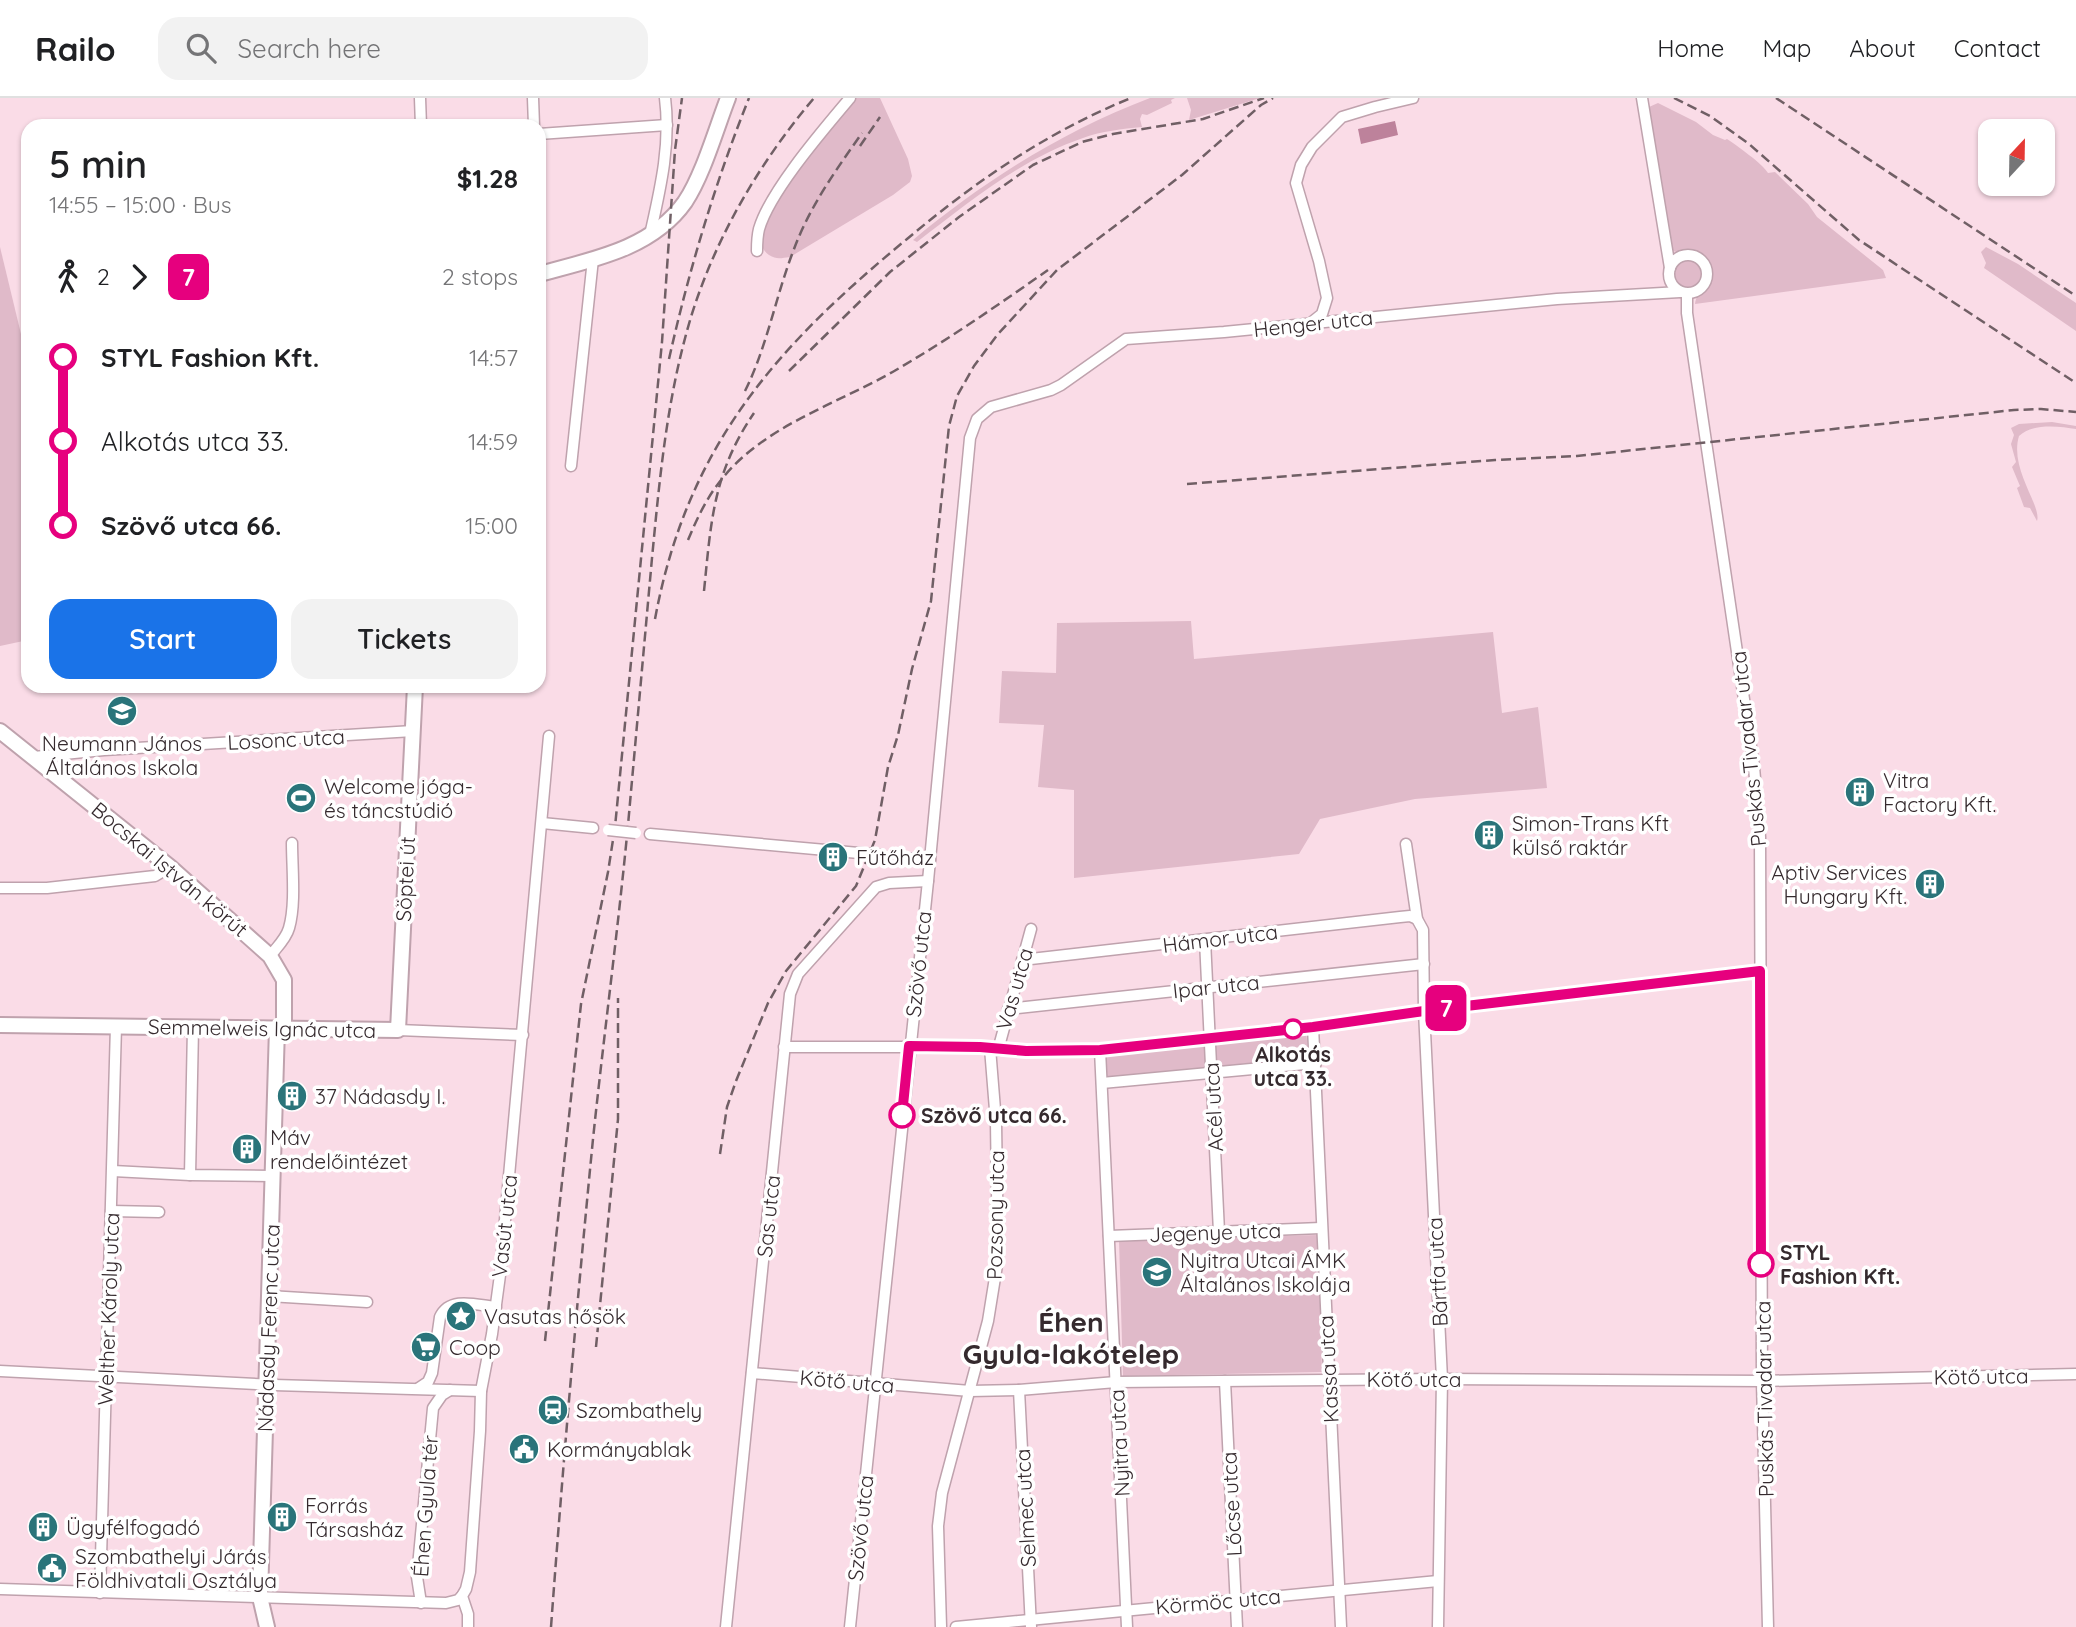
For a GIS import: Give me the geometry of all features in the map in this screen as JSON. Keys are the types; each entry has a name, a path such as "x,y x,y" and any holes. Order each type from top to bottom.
{"street":[{"path":"419,98 420,119"},
{"path":"533,98 534,119"},
{"path":"650,235 662,182 667,125 665,98"},
{"path":"546,272 632,245 669,220 685,202 693,187 728,98"},
{"path":"757,251 759,230 775,197 850,98"},
{"path":"1312,323 1322,314 1327,298 1296,183 1301,165 1312,147 1342,117 1413,98"},
{"name":"Puskás Tivadar utca","path":"1642,98 1671,283 1684,293 1754,767 1760,837 1762,1381 1768,1627"},
{"path":"546,134 667,125"},
{"path":"1670,268 1677,258 1686,255 1695,256 1703,263 1707,274 1704,283 1696,291 1684,293"},
{"path":"572,466 593,259"},
{"name":"Henger utca","path":"972,427 991,407 1061,385 1126,339 1557,299 1684,293"},
{"name":"Szövő utca","path":"850,1627 928,881 972,427"},
{"name":"Söptei út","path":"398,1030 415,693"},
{"name":"Losonc utca","path":"34,757 103,750 413,732"},
{"name":"Bocskai István körút","path":"2,734 170,867 270,956 284,980 281,1028"},
{"name":"Vasút utca","path":"468,1627 467,1607 462,1596 470,1572 481,1391 496,1307 549,736"},
{"path":"542,823 593,828"},
{"path":"608,830 636,833"},
{"path":"650,834 881,855"},
{"path":"270,956 285,938 292,916 292,843"},
{"name":"Bártfa utca","path":"1406,844 1417,919 1423,930 1424,1011 1442,1379 1438,1627"},
{"path":"902,858 930,860"},
{"path":"0,888 47,888 155,876 170,867"},
{"name":"Sas utca","path":"726,1627 790,994 797,974 876,887 889,883 928,881"},
{"name":"Hámor utca","path":"1022,960 1409,916 1417,919"},
{"name":"Vas utca","path":"994,1049 1031,929"},
{"name":"Acél utca","path":"1205,940 1219,1232"},
{"name":"Ipar utca","path":"1008,1009 1424,964"},
{"path":"784,1047 909,1046 1100,1050 1313,1027 1760,971"},
{"name":"Semmelweis Ignác utca","path":"0,1025 398,1030 523,1035"},
{"name":"Welther Károly utca","path":"100,1593 116,1026"},
{"name":"Kassa utca","path":"1313,1027 1341,1627"},
{"path":"190,1175 193,1028"},
{"name":"Nádasdy Ferenc utca","path":"267,1627 260,1597 272,1176 281,1028"},
{"name":"Pozsony utca","path":"941,1627 939,1511 946,1475 988,1321 998,1259 994,1049"},
{"name":"Nyitra utca","path":"1100,1050 1127,1627"},
{"path":"1102,1083 1316,1063"},
{"path":"113,1171 272,1176"},
{"path":"111,1210 159,1212"},
{"name":"Jegenye utca","path":"1109,1236 1321,1228"},
{"path":"269,1296 367,1302"},
{"path":"419,1388 428,1382 432,1373 440,1317 444,1309 456,1303 496,1307"},
{"path":"0,1371 267,1385 481,1391"},
{"name":"Kötő utca","path":"752,1373 971,1391 1116,1382 1442,1379 1762,1381 2076,1374"},
{"name":"Lőcse utca","path":"1225,1381 1237,1627"},
{"name":"Éhen Gyula tér","path":"419,1388 433,1408"},
{"name":"Éhen Gyula tér","path":"421,1603 417,1577 433,1408 442,1395 450,1390"},
{"name":"Selmec utca","path":"1018,1390 1031,1623"},
{"name":"Körmöc utca","path":"957,1627 1031,1623 1126,1610 1438,1581"},
{"path":"0,1588 421,1603 452,1602 462,1596"}],"shaded area":[{"path":"856,98 880,98 908,159 912,176 910,182 790,257 772,257 765,251 761,241 772,209 800,167"},
{"path":"1150,98 1175,98 1171,100 1172,103 1147,115 1142,114 1142,127 1090,136 1038,158 996,183 917,242 913,240 940,218 1026,159 1086,126"},
{"path":"1187,98 1260,98 1189,120 1191,110"},
{"path":"1658,103 1696,122 1713,135 1727,139 1768,173 1775,172 1808,204 1817,217 1883,270 1886,278 1695,304 1708,280 1709,268 1697,254 1671,251 1649,107"},
{"path":"1395,121 1398,135 1361,144 1358,129"},
{"path":"0,247 21,334 21,642 0,646"},
{"path":"1986,247 2018,264 2076,303 2076,331 1984,268 1986,263 1981,252"},
{"path":"1688,260 1698,264 1702,274 1698,284 1688,288 1678,284 1674,274 1678,264"},
{"path":"2052,422 2076,426 2076,429 2054,426 2031,429 2019,436 2017,449 2018,461 2035,506 2037,521 2030,508 2024,507 2017,488 2020,486 2012,467 2016,462 2011,444 2014,435 2011,428 2019,424"},
{"path":"1191,621 1194,659 1493,632 1502,713 1538,707 1547,788 1415,799 1320,819 1299,854 1074,878 1074,790 1038,787 1044,725 999,723 1002,671 1056,673 1057,623"},
{"path":"1306,1032 1309,1057 1107,1078 1104,1053"},
{"path":"1318,1235 1322,1372 1123,1376 1119,1240"}],"tunnel":[{"path":"881,855 902,858"}],"railway":[{"path":"545,1341 581,1004 615,827 662,342 675,150 682,98"},
{"path":"669,359 704,227 749,98"},
{"path":"551,1627 593,1139 624,864 658,497 670,407 691,317 713,258 758,174 814,98"},
{"path":"655,619 670,557 689,502 714,451 744,405 778,361 860,279 959,197 1041,142 1131,98"},
{"path":"789,371 890,272 959,217 1033,165 1082,142 1203,119 1264,98"},
{"path":"720,1154 727,1107 768,1003 786,971 856,886 875,840 888,767 931,601 949,426 957,396 974,366 998,334 1057,270 1182,175 1261,105 1273,98"},
{"path":"1674,98 1710,116 1749,144 1859,240 2076,383"},
{"path":"1776,98 2076,296"},
{"path":"860,146 880,117"},
{"path":"745,391 800,233 824,189 862,133"},
{"path":"688,540 718,484 756,447 801,418 873,383 916,358 1048,270"},
{"path":"1187,484 1577,456 2014,410 2076,412"},
{"path":"704,591 712,520 722,477 740,435 754,413"},
{"path":"596,1347 618,1119 618,998"}],"bus line":[{"name":"7","path":"902,1115 909,1046 980,1047 1006,1051 1100,1050 1313,1027 1760,971 1761,1264"}],"place":[{"name":"Neumann János Általános Iskola","path":"122,711"},
{"name":"Vitra Factory Kft.","path":"1860,792"},
{"name":"Welcome jóga- és táncstúdió","path":"301,798"},
{"name":"Simon-Trans Kft külső raktár","path":"1489,835"},
{"name":"Fűtőház","path":"833,857"},
{"name":"Aptiv Services Hungary Kft.","path":"1930,884"},
{"name":"Alkotás utca 33.","path":"1293,1029"},
{"name":"37 Nádasdy I.","path":"292,1096"},
{"name":"Szövő utca 66.","path":"902,1115"},
{"name":"Máv rendelőintézet","path":"247,1149"},
{"name":"STYL Fashion Kft.","path":"1761,1264"},
{"name":"Nyitra Utcai ÁMK Általános Iskolája","path":"1157,1272"},
{"name":"Vasutas hősök","path":"461,1316"},
{"name":"Coop","path":"426,1347"},
{"name":"Szombathely","path":"553,1410"},
{"name":"Kormányablak","path":"524,1449"},
{"name":"Forrás Társasház","path":"282,1517"},
{"name":"Ügyfélfogadó","path":"43,1527"},
{"name":"Szombathelyi Járás Földhivatali Osztálya","path":"52,1568"}],"district":[{"name":"Éhen Gyula-lakótelep","path":"1071,1337"}]}
